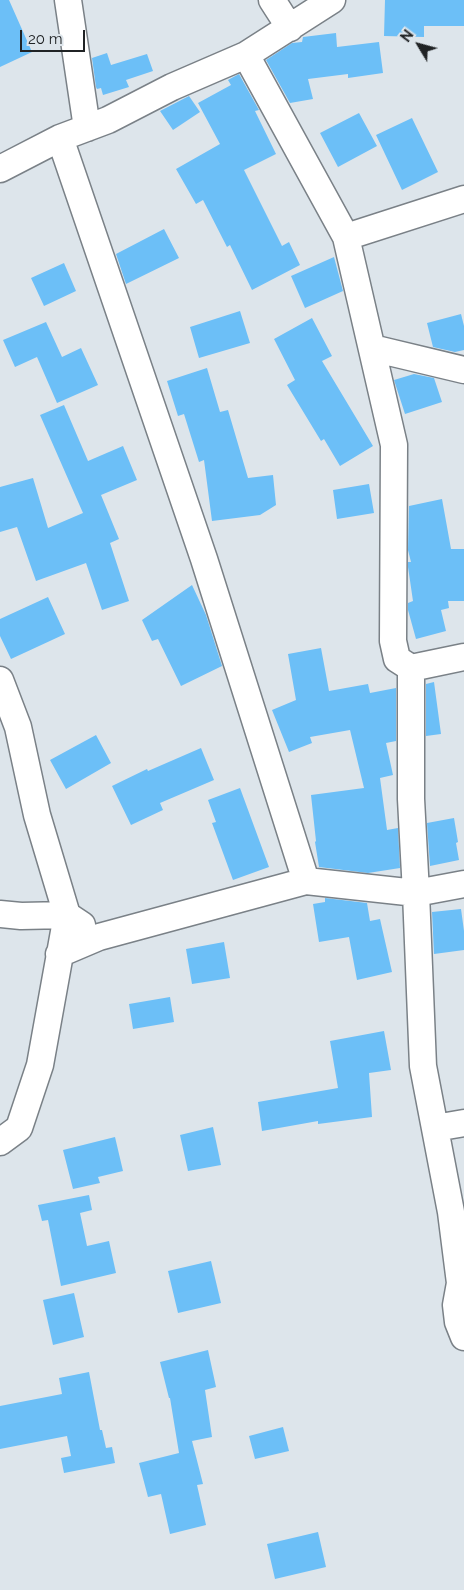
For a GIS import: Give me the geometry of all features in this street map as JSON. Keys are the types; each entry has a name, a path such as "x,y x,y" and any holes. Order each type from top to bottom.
{"street":[{"path":"68,0 87,128"},
{"path":"272,0 290,28"},
{"path":"0,169 60,138 108,120 172,87 246,55 332,0"},
{"path":"246,55 346,237 394,445 393,641 397,659 411,668 464,657"},
{"path":"60,138 204,559 306,881"},
{"path":"346,237 464,199"},
{"path":"372,348 464,370"},
{"path":"411,668 411,799 423,1066 451,1212 460,1283 456,1305 458,1322 464,1337"},
{"path":"0,680 18,727 36,815 68,915 59,954 40,1065 19,1128 0,1142"},
{"path":"59,954 99,937 306,881 416,893 464,884"},
{"path":"0,914 21,916 68,915 99,937"},
{"path":"435,1128 464,1123"}],"building":[{"path":"0,0 9,0 32,52 0,67"},
{"path":"385,0 464,0 464,26 424,26 424,37 384,36"},
{"path":"336,33 337,47 379,42 383,73 348,78 348,74 308,79 313,99 290,103 266,60 292,43 302,42 303,37"},
{"path":"107,53 111,65 147,54 153,71 126,80 129,87 103,95 101,88 97,89 96,87 92,58"},
{"path":"239,74 259,110 255,111 276,154 244,170 282,246 289,242 300,265 252,290 230,245 227,247 203,200 196,204 176,169 220,144 198,103 231,85 228,80"},
{"path":"189,96 200,112 173,130 160,111"},
{"path":"359,113 377,146 338,167 320,133"},
{"path":"412,118 438,172 402,190 376,135"},
{"path":"164,229 179,258 126,284 116,254"},
{"path":"334,257 343,291 305,308 291,276"},
{"path":"64,263 76,291 44,306 31,278"},
{"path":"240,311 250,343 199,358 190,327"},
{"path":"461,314 464,326 464,350 455,352 433,347 427,323"},
{"path":"312,318 332,356 322,361 373,446 340,466 324,439 321,441 287,385 295,380 274,339"},
{"path":"46,322 62,357 81,348 98,385 57,403 37,357 15,367 3,340"},
{"path":"207,368 220,412 228,410 248,478 273,475 276,505 260,515 212,521 204,460 199,462 184,414 178,416 167,381"},
{"path":"414,374 434,378 442,402 405,414 394,380"},
{"path":"64,405 88,461 123,446 137,480 101,495 119,539 110,543 129,601 102,610 86,563 36,581 17,527 0,532 0,487 33,478 48,528 83,513 40,415"},
{"path":"369,484 374,513 337,519 333,490"},
{"path":"442,499 451,549 464,549 464,601 448,601 449,608 441,610 446,631 416,639 408,610 408,603 413,601 408,567 408,562 411,562 408,550 409,506"},
{"path":"192,585 206,615 222,666 181,686 158,639 152,641 142,620"},
{"path":"48,597 65,634 11,659 0,636 0,619"},
{"path":"321,648 329,691 368,684 370,693 396,688 396,741 386,743 393,775 380,778 387,830 398,828 400,868 368,873 319,867 311,795 364,788 350,730 310,737 312,743 289,752 272,710 296,700 288,654"},
{"path":"434,682 441,734 426,736 426,684"},
{"path":"96,735 111,763 66,789 50,760"},
{"path":"201,748 214,780 160,803 163,810 131,825 112,786 147,769 148,771"},
{"path":"240,788 269,867 233,880 212,823 216,822 208,800"},
{"path":"454,818 459,860 430,866 427,823"},
{"path":"325,898 367,903 370,921 380,919 392,972 357,980 349,937 319,942 313,904 325,902"},
{"path":"461,909 464,950 434,954 432,912"},
{"path":"224,942 230,978 192,984 186,949"},
{"path":"170,997 174,1022 133,1029 129,1004"},
{"path":"384,1031 391,1070 369,1073 372,1117 318,1124 318,1121 262,1131 258,1102 338,1088 330,1041"},
{"path":"213,1127 221,1165 188,1171 180,1135"},
{"path":"115,1137 123,1171 98,1177 100,1183 73,1189 63,1150"},
{"path":"89,1195 92,1210 80,1213 87,1246 109,1241 116,1273 61,1286 48,1220 42,1221 38,1205"},
{"path":"211,1261 221,1303 178,1313 168,1271"},
{"path":"74,1293 84,1337 53,1345 43,1300"},
{"path":"208,1350 216,1387 205,1390 212,1437 192,1441 203,1484 197,1485 206,1525 170,1534 161,1494 148,1497 139,1463 179,1453 170,1398 160,1362"},
{"path":"89,1372 100,1430 102,1430 106,1448 112,1447 115,1463 64,1473 61,1458 71,1456 67,1436 0,1449 0,1406 62,1394 59,1378"},
{"path":"283,1427 289,1451 255,1459 249,1436"},
{"path":"318,1532 326,1567 275,1579 267,1544"}]}
